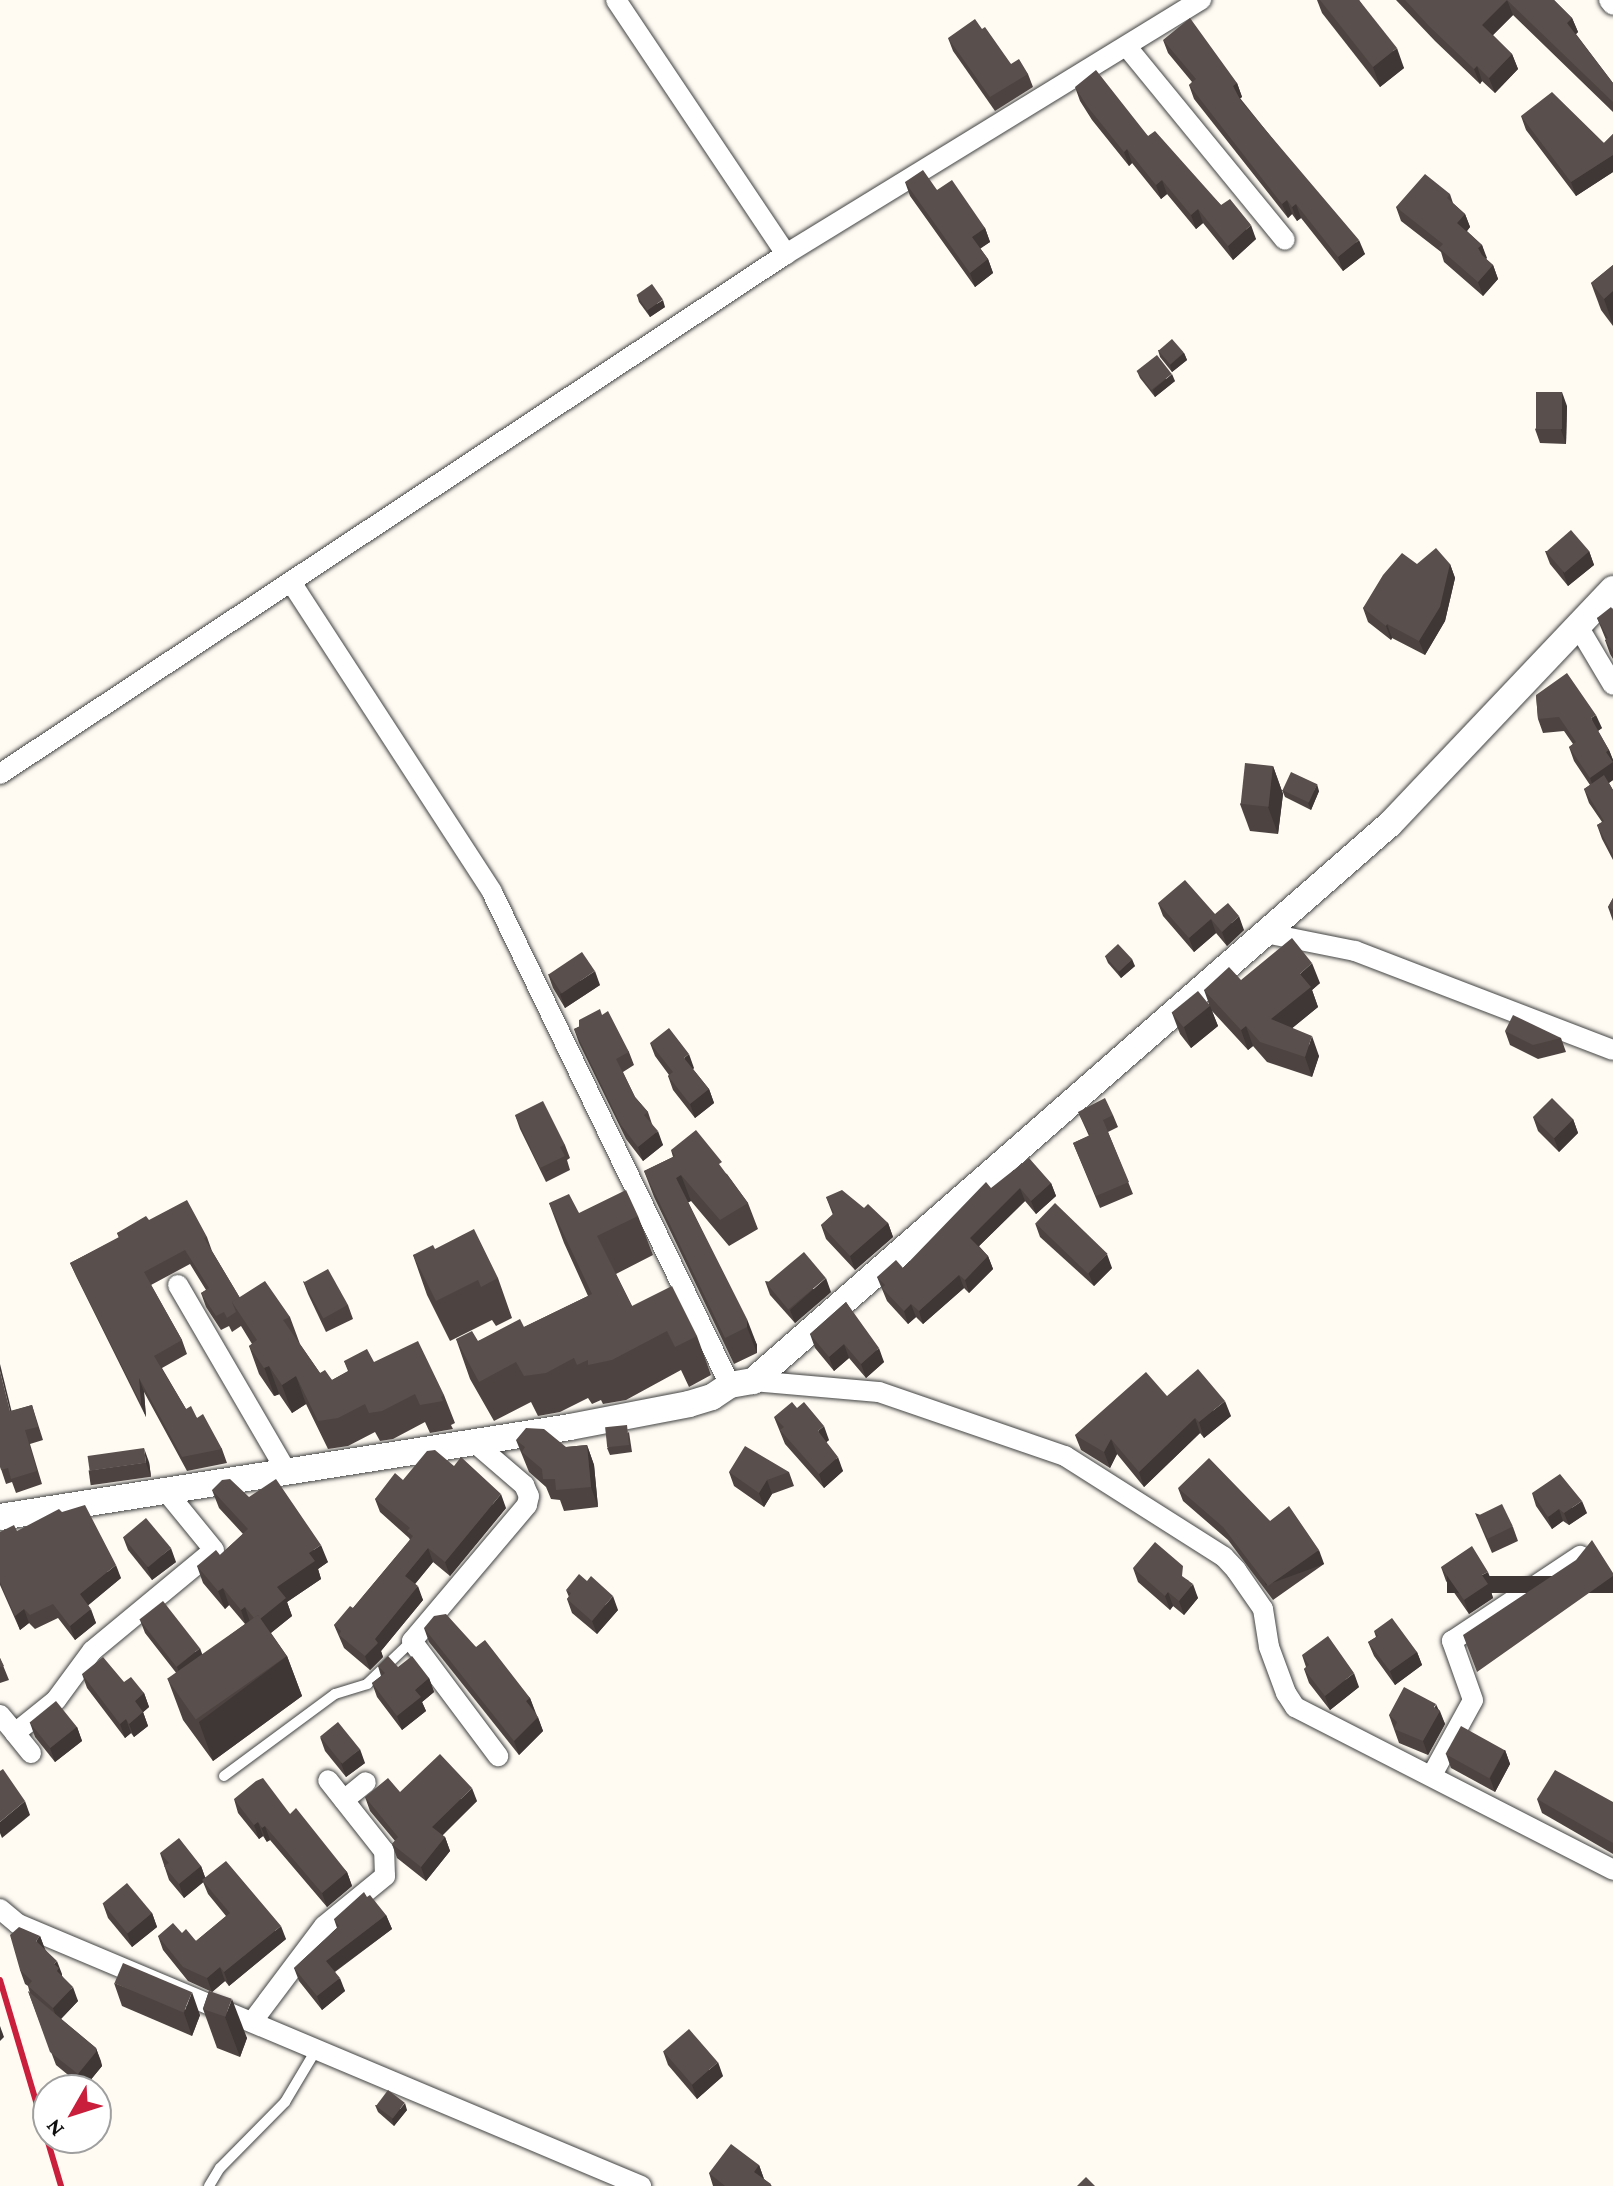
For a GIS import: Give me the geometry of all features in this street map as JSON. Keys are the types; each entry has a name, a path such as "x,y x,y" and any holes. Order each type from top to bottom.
{"street":[{"path":"616,0 786,254"},
{"path":"0,774 786,254 1201,0"},
{"path":"1127,47 1285,240"},
{"path":"291,582 492,892 742,1383"},
{"path":"0,1517 475,1443 689,1404 742,1383 1390,824 1613,589"},
{"path":"1579,628 1613,685"},
{"path":"1265,933 1355,951 1613,1050"},
{"path":"178,1285 287,1472"},
{"path":"742,1383 879,1392 1065,1456 1224,1557 1236,1570 1263,1609 1269,1647 1286,1693 1295,1707 1613,1870"},
{"path":"475,1443 524,1485 529,1496 527,1505 412,1641 498,1756"},
{"path":"15,1733 56,1700 92,1651 214,1550 165,1490"},
{"path":"1432,1775 1473,1700 1452,1641 1580,1556"},
{"path":"0,1715 31,1753"},
{"path":"252,2022 324,1926 385,1876 384,1851 328,1780"},
{"path":"344,1800 366,1782"},
{"path":"0,1909 18,1924 641,2186"}],"lane":[{"path":"224,1776 335,1694 367,1684 412,1641"},
{"path":"209,2186 220,2168 285,2102 316,2050"}],"building":[{"path":"1320,0 1359,0 1397,48 1373,67"},
{"path":"1405,0 1507,0 1482,25 1512,54 1489,78 1477,66 1474,69"},
{"path":"1507,0 1554,0 1572,18 1567,23 1613,83 1613,102"},
{"path":"1190,18 1237,83 1233,86 1241,101 1359,240 1338,257 1296,204 1292,207 1287,200 1282,204 1189,85 1196,79 1163,40"},
{"path":"975,19 982,29 985,27 1011,64 1019,59 1028,74 990,97 948,38"},
{"path":"1096,70 1148,136 1155,131 1221,205 1230,199 1251,225 1228,246 1198,209 1191,215 1162,180 1156,185 1087,106 1075,87"},
{"path":"1552,92 1604,143 1613,134 1613,155 1571,182 1521,116"},
{"path":"923,170 937,190 952,180 985,228 972,237 988,259 970,273 905,182"},
{"path":"1425,174 1450,194 1447,198 1465,214 1457,223 1482,245 1478,248 1493,265 1478,282 1439,248 1443,244 1396,207"},
{"path":"1613,265 1613,291 1604,299 1591,283"},
{"path":"652,284 663,300 647,310 636,295"},
{"path":"1172,339 1184,353 1170,364 1158,351"},
{"path":"1157,355 1172,374 1151,390 1137,371"},
{"path":"1536,392 1562,392 1562,429 1536,429"},
{"path":"1571,530 1589,551 1564,573 1546,552"},
{"path":"1436,548 1450,564 1440,607 1419,641 1386,626 1363,608 1383,575 1402,553 1417,564"},
{"path":"1611,607 1613,610 1613,652 1597,618"},
{"path":"1567,673 1596,715 1591,718 1613,762 1590,778 1569,747 1576,742 1559,717 1538,719 1536,695"},
{"path":"1245,763 1273,766 1269,807 1241,804"},
{"path":"1291,772 1317,784 1309,802 1283,790"},
{"path":"1604,775 1613,790 1613,855 1597,825 1604,821 1584,789"},
{"path":"1185,880 1215,914 1228,903 1239,916 1222,932 1211,919 1189,938 1158,903"},
{"path":"1292,938 1312,963 1300,974 1311,987 1271,1019 1312,1036 1305,1057 1260,1042 1246,1026 1241,1030 1204,990 1229,967 1241,980"},
{"path":"1118,944 1132,959 1119,972 1105,956"},
{"path":"582,952 595,971 562,993 549,974"},
{"path":"1198,991 1210,1006 1184,1027 1172,1012"},
{"path":"600,1009 602,1015 608,1011 629,1052 616,1059 635,1097 648,1112 644,1115 658,1131 638,1147 621,1125 574,1029 579,1027 579,1020"},
{"path":"1513,1015 1561,1038 1533,1045 1505,1031"},
{"path":"669,1028 689,1054 684,1058 709,1089 690,1104 668,1076 673,1072 650,1043"},
{"path":"1105,1098 1113,1115 1103,1120 1129,1182 1096,1196 1073,1143 1090,1135 1078,1112"},
{"path":"1552,1098 1573,1119 1554,1138 1533,1117"},
{"path":"543,1101 565,1145 560,1147 565,1156 540,1168 515,1115"},
{"path":"696,1130 722,1162 719,1164 748,1203 720,1220 681,1175 676,1178 747,1319 747,1327 725,1338 644,1171 675,1156 671,1150"},
{"path":"1029,1158 1051,1183 1031,1201 1020,1188 970,1238 988,1256 965,1280 959,1275 919,1311 911,1304 904,1311 882,1288 885,1285 877,1277 896,1260 903,1268 986,1182 991,1188"},
{"path":"626,1190 638,1216 597,1236 632,1306 672,1286 697,1336 675,1347 667,1331 612,1360 588,1365 588,1360 577,1365 574,1358 546,1373 524,1376 516,1362 479,1382 456,1339 472,1331 478,1341 520,1319 524,1327 592,1294 549,1203 569,1194 579,1213"},
{"path":"842,1190 864,1208 868,1204 888,1223 850,1256 821,1225 834,1213 826,1197"},
{"path":"187,1200 207,1237 204,1238 240,1298 232,1302 236,1312 227,1318 224,1312 216,1316 201,1293 209,1288 185,1250 144,1272 182,1340 154,1356 186,1409 191,1406 197,1418 203,1414 222,1449 182,1457 139,1378 141,1404 70,1263 119,1237 117,1233 146,1216 149,1220"},
{"path":"1055,1203 1108,1254 1088,1274 1036,1223"},
{"path":"474,1229 498,1278 481,1287 478,1280 436,1301 413,1255 433,1245 435,1249"},
{"path":"804,1252 826,1278 788,1310 766,1283"},
{"path":"328,1269 348,1305 323,1318 304,1283"},
{"path":"265,1281 290,1317 283,1320 320,1373 325,1370 332,1380 349,1371 344,1361 367,1349 374,1362 418,1341 444,1395 441,1397 443,1401 420,1405 415,1394 382,1411 369,1413 365,1404 338,1418 318,1421 296,1376 282,1385 269,1366 264,1368 249,1346 257,1340 232,1302"},
{"path":"846,1302 879,1348 861,1364 844,1344 829,1357 810,1334"},
{"path":"1198,1369 1225,1401 1199,1422 1195,1418 1139,1472 1111,1439 1104,1452 1075,1435 1146,1372 1167,1396"},
{"path":"0,1371 10,1411 32,1405 38,1427 25,1430 37,1471 11,1479 8,1468 1,1470 0,1466"},
{"path":"792,1402 797,1408 804,1402 824,1426 818,1431 838,1457 819,1474 780,1430 784,1427 774,1417"},
{"path":"627,1425 629,1445 607,1447 605,1427"},
{"path":"526,1428 544,1429 566,1447 587,1445 591,1487 556,1490 555,1479 543,1479 542,1469 522,1452 525,1447 516,1440"},
{"path":"745,1446 789,1472 767,1480 759,1493 729,1472"},
{"path":"144,1448 146,1463 90,1471 88,1456"},
{"path":"435,1450 454,1466 461,1457 501,1494 445,1562 428,1548 405,1576 418,1586 375,1639 378,1643 365,1656 339,1635 341,1631 334,1625 350,1606 353,1608 413,1536 407,1531 410,1528 375,1499 395,1473 403,1480 427,1451"},
{"path":"1209,1458 1270,1521 1289,1506 1319,1550 1268,1586 1223,1527 1178,1488"},
{"path":"1560,1474 1582,1501 1564,1513 1559,1509 1548,1517 1532,1493"},
{"path":"230,1479 249,1497 276,1479 321,1545 309,1553 315,1561 277,1587 286,1598 260,1619 258,1615 254,1618 245,1607 241,1610 223,1588 218,1591 197,1566 216,1550 220,1555 248,1529 212,1490 222,1480"},
{"path":"1502,1504 1513,1526 1488,1539 1477,1516"},
{"path":"85,1505 116,1565 80,1594 91,1609 70,1626 53,1604 30,1615 24,1609 15,1616 0,1582 0,1532 14,1525 17,1531 59,1509 62,1512"},
{"path":"146,1518 171,1548 148,1567 123,1537"},
{"path":"1592,1540 1613,1576 1477,1672 1463,1635 1576,1560"},
{"path":"1155,1542 1183,1566 1182,1576 1193,1584 1179,1601 1168,1592 1165,1596 1133,1568"},
{"path":"1472,1546 1488,1572 1482,1575 1488,1584 1464,1600 1441,1567"},
{"path":"579,1574 587,1581 591,1576 613,1596 592,1621 567,1599 571,1593 566,1590"},
{"path":"163,1601 200,1648 176,1667 139,1619"},
{"path":"446,1614 476,1647 485,1640 530,1698 526,1701 538,1717 514,1741 424,1628 434,1616"},
{"path":"258,1615 287,1656 196,1720 167,1679"},
{"path":"1392,1618 1417,1652 1390,1671 1368,1642 1378,1636 1374,1631"},
{"path":"1328,1636 1354,1673 1325,1696 1304,1669 1309,1665 1302,1655"},
{"path":"388,1656 398,1667 412,1656 429,1678 415,1690 421,1697 397,1716 372,1683 385,1673 378,1666"},
{"path":"103,1657 124,1682 131,1677 144,1693 135,1701 143,1712 129,1724 126,1719 120,1724 82,1674"},
{"path":"1404,1687 1436,1704 1434,1707 1440,1711 1423,1741 1394,1729 1397,1722 1389,1715"},
{"path":"56,1701 77,1727 50,1748 30,1722"},
{"path":"338,1722 360,1749 342,1764 320,1736"},
{"path":"1461,1726 1505,1750 1489,1778 1445,1754"},
{"path":"440,1754 472,1788 432,1827 445,1837 421,1867 392,1844 398,1837 365,1797 388,1778 400,1792"},
{"path":"3,1769 25,1801 0,1822 0,1771"},
{"path":"1555,1770 1613,1802 1613,1843 1537,1799"},
{"path":"263,1778 290,1814 296,1808 347,1872 322,1893 265,1826 262,1828 258,1822 254,1825 234,1799"},
{"path":"179,1838 201,1866 179,1884 164,1866 169,1863 160,1853"},
{"path":"226,1861 281,1926 224,1972 220,1967 207,1978 183,1967 158,1936 173,1923 182,1933 186,1929 196,1941 230,1913 202,1880"},
{"path":"127,1883 152,1913 128,1933 102,1904"},
{"path":"364,1892 386,1915 326,1961 340,1978 317,1996 294,1968 339,1926 334,1919"},
{"path":"19,1927 40,1936 36,1941 57,1961 54,1964 59,1968 57,1971 73,1987 53,2008 28,1986 32,1981 20,1970 10,1935"},
{"path":"123,1963 192,1992 183,2013 114,1983"},
{"path":"28,1991 96,2048 78,2074 50,2052"},
{"path":"209,1991 232,1999 226,2017 203,2009"},
{"path":"689,2029 718,2062 692,2085 663,2051"},
{"path":"388,2090 405,2103 393,2119 376,2106"},
{"path":"731,2144 759,2165 754,2172 770,2186 725,2186 709,2173"},
{"path":"1086,2177 1095,2186 1077,2186"}],"railway":[{"path":"0,1980 61,2186"}]}
